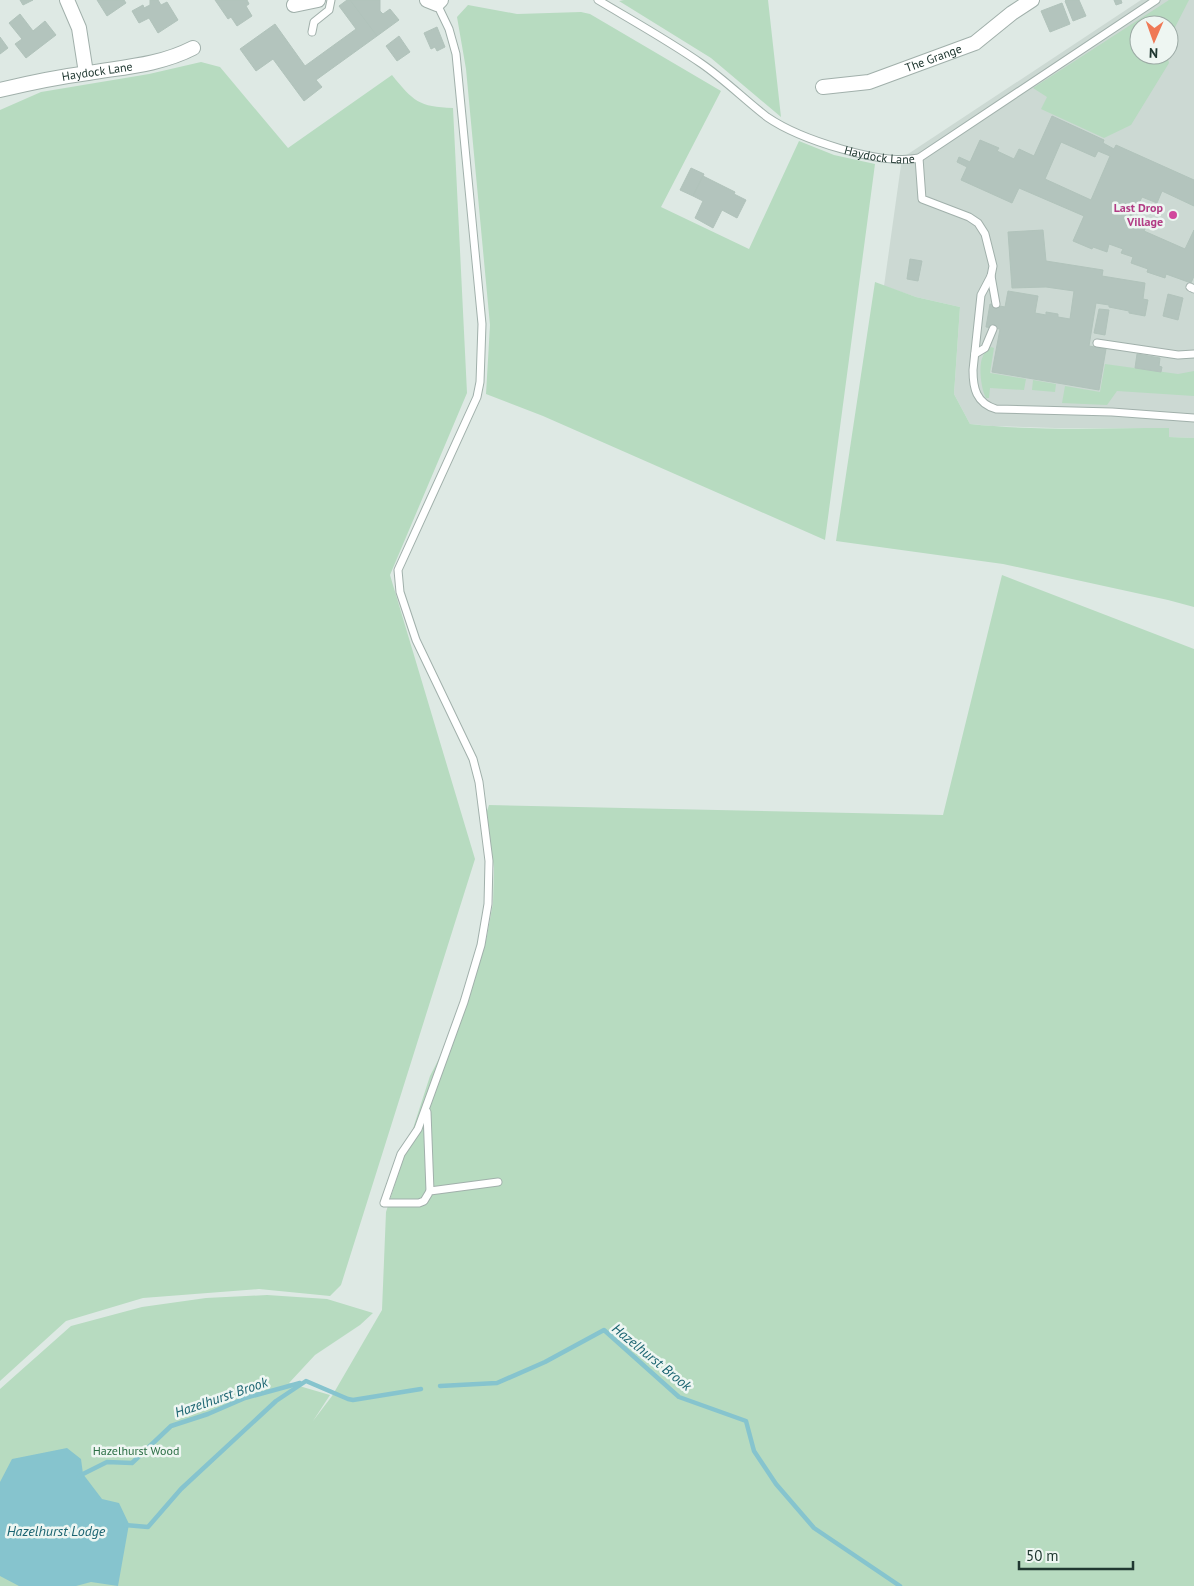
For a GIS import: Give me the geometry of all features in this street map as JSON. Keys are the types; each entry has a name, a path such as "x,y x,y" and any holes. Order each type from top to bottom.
{"street":[{"path":"67,0 79,28 86,73"},
{"path":"292,3 318,0"},
{"name":"The Grange","path":"823,87 869,82 975,43 1012,13 1032,0"},
{"name":"Haydock Lane","path":"0,90 150,63 168,59 193,48"}],"lane":[{"path":"312,32 314,22 329,10 331,0"},
{"name":"Haydock Lane","path":"598,0 702,64 768,118 797,134 822,143 888,159 906,161 919,158 1156,0"},
{"path":"426,1107 430,1191 424,1201 419,1203 384,1203 402,1154 418,1129 464,1002 481,945 488,904 489,870 479,782 474,759 416,640 398,581 398,570 477,397 480,382 482,324 456,54 449,29 435,1"},
{"path":"919,158 922,200 968,217 978,223 985,234 993,260 991,276 996,304"},
{"path":"991,276 981,295 974,354 973,382 977,395 988,407 996,409 1112,412 1194,418"},
{"path":"974,354 985,348 993,329"},
{"path":"1097,343 1178,355 1194,354"},
{"path":"430,1191 498,1182"}],"shaded area":[{"path":"1141,0 1194,0 1194,438 1169,437 1168,428 1055,428 970,424 954,394 960,307 916,297 884,286 902,158"}],"green space":[{"path":"768,0 781,117 711,58 619,1"},
{"path":"1169,0 1189,0 1179,20 1179,15 1146,15"},
{"path":"468,5 517,14 581,12 590,14 721,91 661,207 749,249 799,141 834,155 875,164 825,540 543,416 486,394 490,325 466,69 457,17"},
{"path":"1129,26 1129,65 1168,65 1131,125 1104,138 1041,109 1047,97 1033,88"},
{"path":"201,62 220,67 288,148 392,75 418,101 432,106 453,108 467,393 390,575 475,859 341,1285 330,1296 259,1289 143,1298 66,1321 0,1381 0,110 41,92 149,74"},
{"path":"875,282 916,297 960,307 954,394 970,424 1094,429 1169,428 1169,437 1194,438 1194,607 1003,564 836,541"},
{"path":"991,347 994,348 990,373 1026,379 1024,390 990,388 989,398 986,398 980,371 981,360"},
{"path":"1105,364 1178,374 1194,371 1194,396 1117,391 1107,405 1062,403 1065,386 1100,392"},
{"path":"1033,380 1056,384 1055,392 1032,390"},
{"name":"Hazelhurst Wood","path":"1002,575 1194,649 1194,1586 0,1586 0,1389 71,1326 142,1307 206,1298 267,1295 327,1299 373,1313 360,1325 315,1355 289,1383 330,1395 313,1421 332,1396 382,1310 386,1212 430,1076 467,1004 487,936 493,903 494,868 486,814 489,805 943,815"}],"water":[{"name":"Hazelhurst Lodge","path":"67,1448 81,1459 83,1474 102,1499 119,1503 129,1524 118,1586 91,1582 76,1586 19,1586 0,1576 0,1482 12,1459"}],"building":[{"path":"20,0 33,0 23,5"},
{"path":"97,0 124,0 126,3 107,16"},
{"path":"150,0 158,0 161,5 167,2 178,20 158,33 149,18 139,23 132,11 143,5 144,8 150,5"},
{"path":"215,0 247,0 249,4 246,6 252,16 237,26 231,17 228,19"},
{"path":"350,0 377,36 316,80 322,87 304,101 273,59 256,71 240,49 275,24 305,66 356,29 339,6"},
{"path":"350,0 380,0 380,11 383,14 390,9 399,20 377,36"},
{"path":"1066,0 1079,0 1086,16 1073,21"},
{"path":"1114,0 1121,0 1122,3 1116,5"},
{"path":"1062,3 1070,24 1050,32 1041,11"},
{"path":"20,14 33,31 45,21 56,35 26,58 15,44 22,39 9,23"},
{"path":"437,27 445,47 437,51 435,47 431,49 424,33"},
{"path":"399,36 410,52 397,61 386,46"},
{"path":"0,37 8,48 0,54"},
{"path":"1052,116 1104,140 1103,143 1114,149 1116,145 1194,180 1194,206 1162,191 1157,203 1142,197 1131,220 1147,225 1144,231 1185,249 1194,230 1194,276 1191,283 1166,274 1165,278 1147,272 1148,269 1131,263 1133,257 1121,253 1123,249 1109,244 1107,252 1093,247 1092,249 1073,241 1084,216 1019,188 1012,203 961,180 967,167 957,162 959,157 970,162 980,140 999,148 997,151 1014,159 1019,149 1034,156","holes":["1061,142 1095,157 1098,151 1110,156 1091,200 1045,179"]},
{"path":"691,168 704,174 693,196 680,190"},
{"path":"703,176 735,192 734,194 746,200 737,218 722,210 713,228 695,218 703,201 693,196"},
{"path":"1043,230 1046,261 1103,270 1102,276 1145,283 1143,299 1148,300 1145,316 1096,303 1089,346 1106,349 1099,390 992,372 1000,329 986,327 990,304 1005,307 1008,291 1038,296 1035,313 1046,315 1046,312 1058,314 1058,317 1070,319 1074,291 1046,287 1012,288 1008,232"},
{"path":"910,259 922,261 918,281 907,279"},
{"path":"1168,294 1183,298 1178,320 1163,316"},
{"path":"1099,309 1109,310 1105,335 1094,333"},
{"path":"1137,354 1160,358 1159,366 1162,367 1161,372 1135,368"}],"waterway":[{"name":"Hazelhurst Brook","path":"440,1386 497,1383 545,1362 604,1330 679,1397 746,1421 754,1451 776,1484 814,1528 900,1586"},
{"name":"Hazelhurst Brook","path":"125,1525 148,1527 181,1489 276,1401 306,1381 353,1400 421,1389"},
{"name":"Hazelhurst Brook","path":"79,1477 107,1462 132,1463 171,1426 208,1414 245,1398 300,1383"}],"place":[{"name":"Last Drop Village","path":"1173,215"}]}
